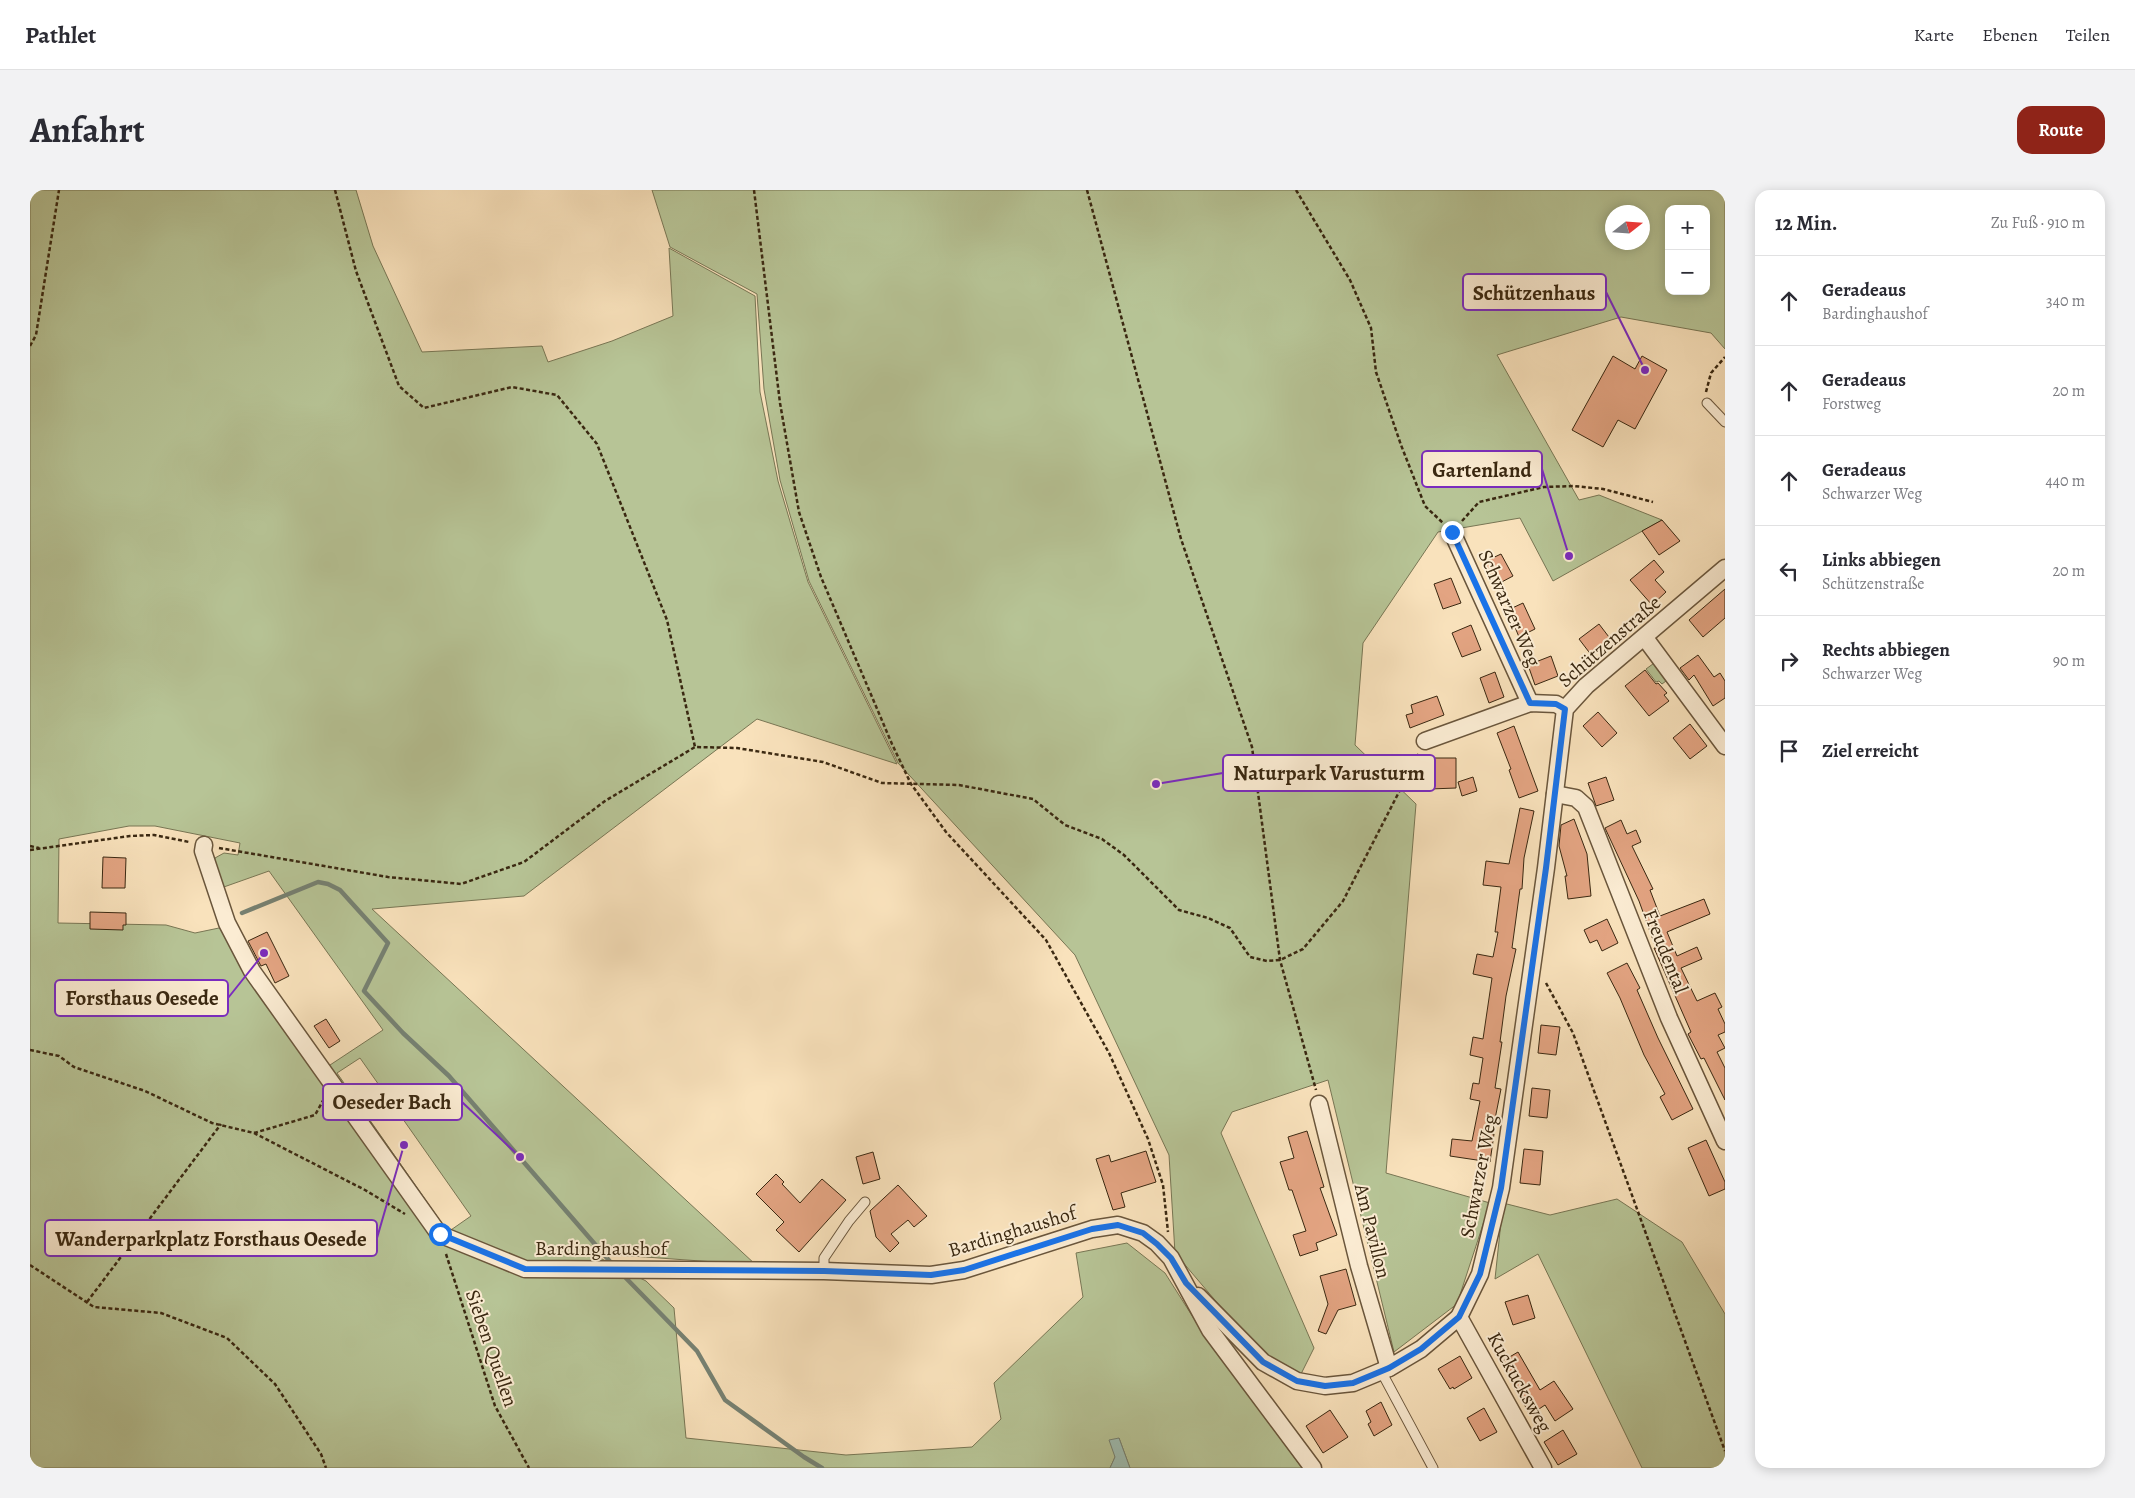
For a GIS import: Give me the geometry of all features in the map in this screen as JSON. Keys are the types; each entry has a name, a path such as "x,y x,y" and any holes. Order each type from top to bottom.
{"street":[{"name":"Schwarzer Weg","path":"1452,532 1530,703"},
{"name":"Schützenstraße","path":"1424,741 1530,703 1556,704 1565,709 1586,686 1645,638 1725,568"},
{"path":"1645,638 1725,746"},
{"name":"Schwarzer Weg","path":"1186,1283 1263,1362 1297,1381 1325,1386 1353,1383 1385,1370 1421,1349 1459,1317 1480,1274 1501,1188 1565,709"},
{"name":"Freudental","path":"1555,794 1576,798 1586,807 1669,1018 1725,1141"},
{"path":"204,845 203,852 228,923 252,971 440,1234"},
{"name":"Am Pavillon","path":"1319,1104 1385,1370"},
{"name":"Bardinghaushof","path":"440,1234 525,1269 824,1271 931,1275 964,1270 1092,1229 1118,1225 1143,1233 1157,1244 1171,1258 1186,1283"},
{"path":"1186,1283 1210,1330 1313,1468"},
{"name":"Kuckucksweg","path":"1459,1317 1543,1468"}],"lane":[{"path":"1707,403 1725,422"},
{"path":"824,1271 824,1258 849,1221 865,1202"},
{"path":"1385,1370 1433,1468"}],"path":[{"path":"30,346 36,335 59,190"},
{"path":"336,190 356,271 399,386 424,408 512,387 557,395 597,444 667,620 695,747"},
{"path":"754,190 780,403 799,512 821,577 911,784 946,832 1046,940 1110,1053 1148,1139 1163,1185 1171,1258"},
{"path":"1086,190 1180,539 1252,747 1280,960 1319,1104"},
{"path":"1296,190 1350,280 1371,328 1376,372 1401,445 1425,506 1452,532 1479,502 1544,487 1574,486 1602,489 1653,502"},
{"path":"1707,403 1706,387 1711,374 1725,357"},
{"path":"30,848 130,836 154,835 388,877 461,884 524,862 605,801 695,747 737,748 823,762 882,783 959,785 1033,799 1066,824 1102,839 1124,855 1179,910 1208,918 1230,928 1250,957 1267,961 1280,960 1303,949 1343,901 1424,741"},
{"path":"1533,959 1573,1033 1725,1451"},
{"path":"30,1050 59,1056 74,1067 145,1091 212,1122 254,1133 365,1190 406,1214"},
{"path":"254,1133 315,1115 332,1083"},
{"path":"87,1302 221,1124"},
{"name":"Sieben Quellen","path":"440,1234 495,1406 529,1468"},
{"path":"30,1265 94,1307 161,1313 227,1338 275,1384 321,1454 326,1468"}],"green space":[{"path":"30,190 356,190 373,246 422,352 542,346 548,362 612,341 673,316 669,248 755,296 760,392 778,481 808,582 897,764 757,719 524,896 372,909 756,1265 590,1253 646,1281 674,1308 686,1438 846,1455 972,1447 1001,1419 994,1383 1083,1297 1076,1253 1127,1243 1165,1273 1203,1333 1302,1468 1130,1468 1119,1438 1115,1457 1110,1468 30,1468","holes":["129,826 155,826 240,843 238,855 224,853 215,858 214,863 221,888 269,871 383,1030 327,1067 225,932 219,928 195,933 166,925 58,923 59,839","360,1058 471,1216 448,1232 337,1073"]},
{"path":"652,190 1725,190 1725,349 1711,333 1621,317 1497,355 1579,500 1599,495 1662,520 1553,581 1520,518 1438,532 1363,643 1355,745 1416,804 1386,1173 1490,1203 1457,1304 1394,1352 1328,1080 1232,1112 1221,1133 1314,1348 1300,1376 1264,1358 1175,1253 1169,1155 1075,955 898,763 809,581 780,480 764,389 757,294 670,247"},
{"path":"1657,661 1670,678 1662,684 1659,681 1656,682 1646,669"},
{"path":"1617,1199 1682,1242 1725,1314 1725,1468 1642,1468 1538,1254 1495,1279 1503,1203 1550,1215"}],"water":[{"path":"1119,1438 1130,1468 1110,1468 1115,1457 1109,1440"}],"building":[{"path":"1613,356 1635,369 1642,356 1667,370 1635,429 1618,420 1603,447 1572,430"},
{"path":"1662,520 1680,541 1659,555 1642,531"},
{"path":"1501,554 1513,576 1496,585 1484,562"},
{"path":"1654,560 1664,572 1655,580 1666,592 1652,605 1630,580"},
{"path":"1451,578 1461,603 1443,609 1434,584"},
{"path":"1725,589 1725,618 1703,637 1689,620"},
{"path":"1523,603 1535,629 1519,637 1508,610"},
{"path":"1599,624 1612,641 1592,656 1579,639"},
{"path":"1471,625 1481,650 1462,657 1452,633"},
{"path":"1698,655 1714,677 1720,673 1725,681 1725,698 1713,706 1694,675 1689,680 1680,668"},
{"path":"1551,656 1558,676 1535,685 1528,665"},
{"path":"1645,670 1656,684 1658,683 1667,693 1664,695 1669,701 1649,716 1625,686"},
{"path":"1495,672 1504,697 1489,703 1480,678"},
{"path":"1437,696 1444,715 1410,728 1406,715 1413,713 1411,705"},
{"path":"1598,712 1617,733 1602,747 1583,726"},
{"path":"1690,724 1707,746 1690,759 1673,738"},
{"path":"1514,726 1538,791 1519,798 1509,770 1511,769 1497,733"},
{"path":"1429,758 1456,758 1456,788 1430,789"},
{"path":"1473,777 1477,791 1462,796 1458,782"},
{"path":"1606,777 1614,800 1596,806 1588,783"},
{"path":"1520,808 1534,811 1524,858 1522,889 1520,889 1512,948 1516,949 1506,996 1500,1042 1502,1042 1495,1088 1501,1089 1492,1134 1494,1134 1490,1162 1450,1156 1452,1139 1472,1141 1480,1101 1470,1099 1473,1083 1479,1084 1483,1058 1470,1055 1473,1037 1483,1039 1492,978 1473,974 1477,954 1493,957 1498,932 1495,932 1501,887 1483,885 1486,861 1509,864"},
{"path":"1574,819 1587,854 1591,896 1568,899 1565,876 1567,876 1559,846 1561,825"},
{"path":"1621,820 1627,834 1636,830 1641,842 1632,846 1653,889 1650,890 1660,916 1704,899 1710,914 1667,932 1677,956 1697,947 1702,959 1681,968 1697,1001 1715,993 1722,1007 1718,1009 1725,1024 1725,1032 1718,1035 1725,1048 1717,1052 1725,1068 1725,1100 1704,1058 1701,1059 1688,1034 1691,1032 1654,948 1656,948 1639,901 1605,828"},
{"path":"103,857 126,858 125,888 102,888"},
{"path":"90,912 126,913 126,925 123,925 123,930 90,929"},
{"path":"1607,919 1618,943 1602,951 1597,940 1590,943 1584,930"},
{"path":"267,932 289,976 275,983 266,964 261,966 248,941"},
{"path":"1627,963 1640,988 1637,990 1658,1038 1693,1109 1672,1120 1660,1097 1665,1094 1644,1055 1620,998 1607,973"},
{"path":"326,1019 340,1041 329,1048 314,1026"},
{"path":"1541,1025 1560,1027 1556,1055 1538,1053"},
{"path":"1532,1088 1550,1090 1547,1118 1529,1116"},
{"path":"1307,1131 1324,1187 1320,1188 1337,1235 1316,1243 1318,1250 1300,1256 1293,1235 1306,1231 1280,1162 1294,1158 1288,1137"},
{"path":"1706,1140 1725,1182 1725,1189 1709,1196 1688,1148"},
{"path":"1524,1149 1543,1151 1540,1185 1520,1183"},
{"path":"1146,1151 1156,1182 1121,1193 1125,1207 1113,1210 1096,1159 1109,1155 1111,1162"},
{"path":"873,1152 880,1179 863,1184 856,1157"},
{"path":"776,1174 784,1182 782,1184 800,1203 822,1179 846,1200 799,1252 776,1230 784,1222 756,1194"},
{"path":"898,1185 927,1216 914,1227 908,1220 891,1234 899,1243 890,1252 876,1237 870,1211"},
{"path":"1346,1269 1356,1305 1338,1310 1326,1334 1318,1331 1328,1304 1320,1276"},
{"path":"1528,1295 1535,1318 1513,1325 1505,1302"},
{"path":"1518,1352 1540,1390 1554,1381 1573,1409 1555,1421 1545,1405 1530,1415 1501,1362"},
{"path":"1460,1356 1472,1378 1454,1389 1453,1387 1450,1389 1438,1369"},
{"path":"1381,1402 1392,1425 1374,1436 1368,1424 1371,1422 1366,1411"},
{"path":"1484,1408 1497,1432 1480,1441 1467,1418"},
{"path":"1330,1410 1348,1437 1323,1453 1306,1426"},
{"path":"1563,1430 1577,1454 1558,1465 1544,1442"}],"waterway":[{"path":"242,913 318,882 328,884 340,890 388,943 364,991 403,1033 449,1076 613,1265"},
{"path":"622,1274 697,1351 725,1400 822,1468"}],"place":[{"name":"Schützenhaus","path":"1645,370"},
{"name":"Gartenland","path":"1569,556"},
{"name":"Naturpark Varusturm","path":"1156,784"},
{"name":"Forsthaus Oesede","path":"264,953"},
{"name":"Wanderparkplatz Forsthaus Oesede","path":"404,1145"},
{"name":"Oeseder Bach","path":"520,1157"}],"route":[{"path":"440,1234 525,1269 824,1271 931,1275 964,1270 1092,1229 1118,1225 1143,1233 1157,1244 1171,1258 1186,1283 1263,1362 1297,1381 1325,1386 1353,1383 1389,1368 1421,1349 1459,1317 1480,1274 1501,1188 1546,868 1565,709 1556,704 1530,703 1452,532"}]}
